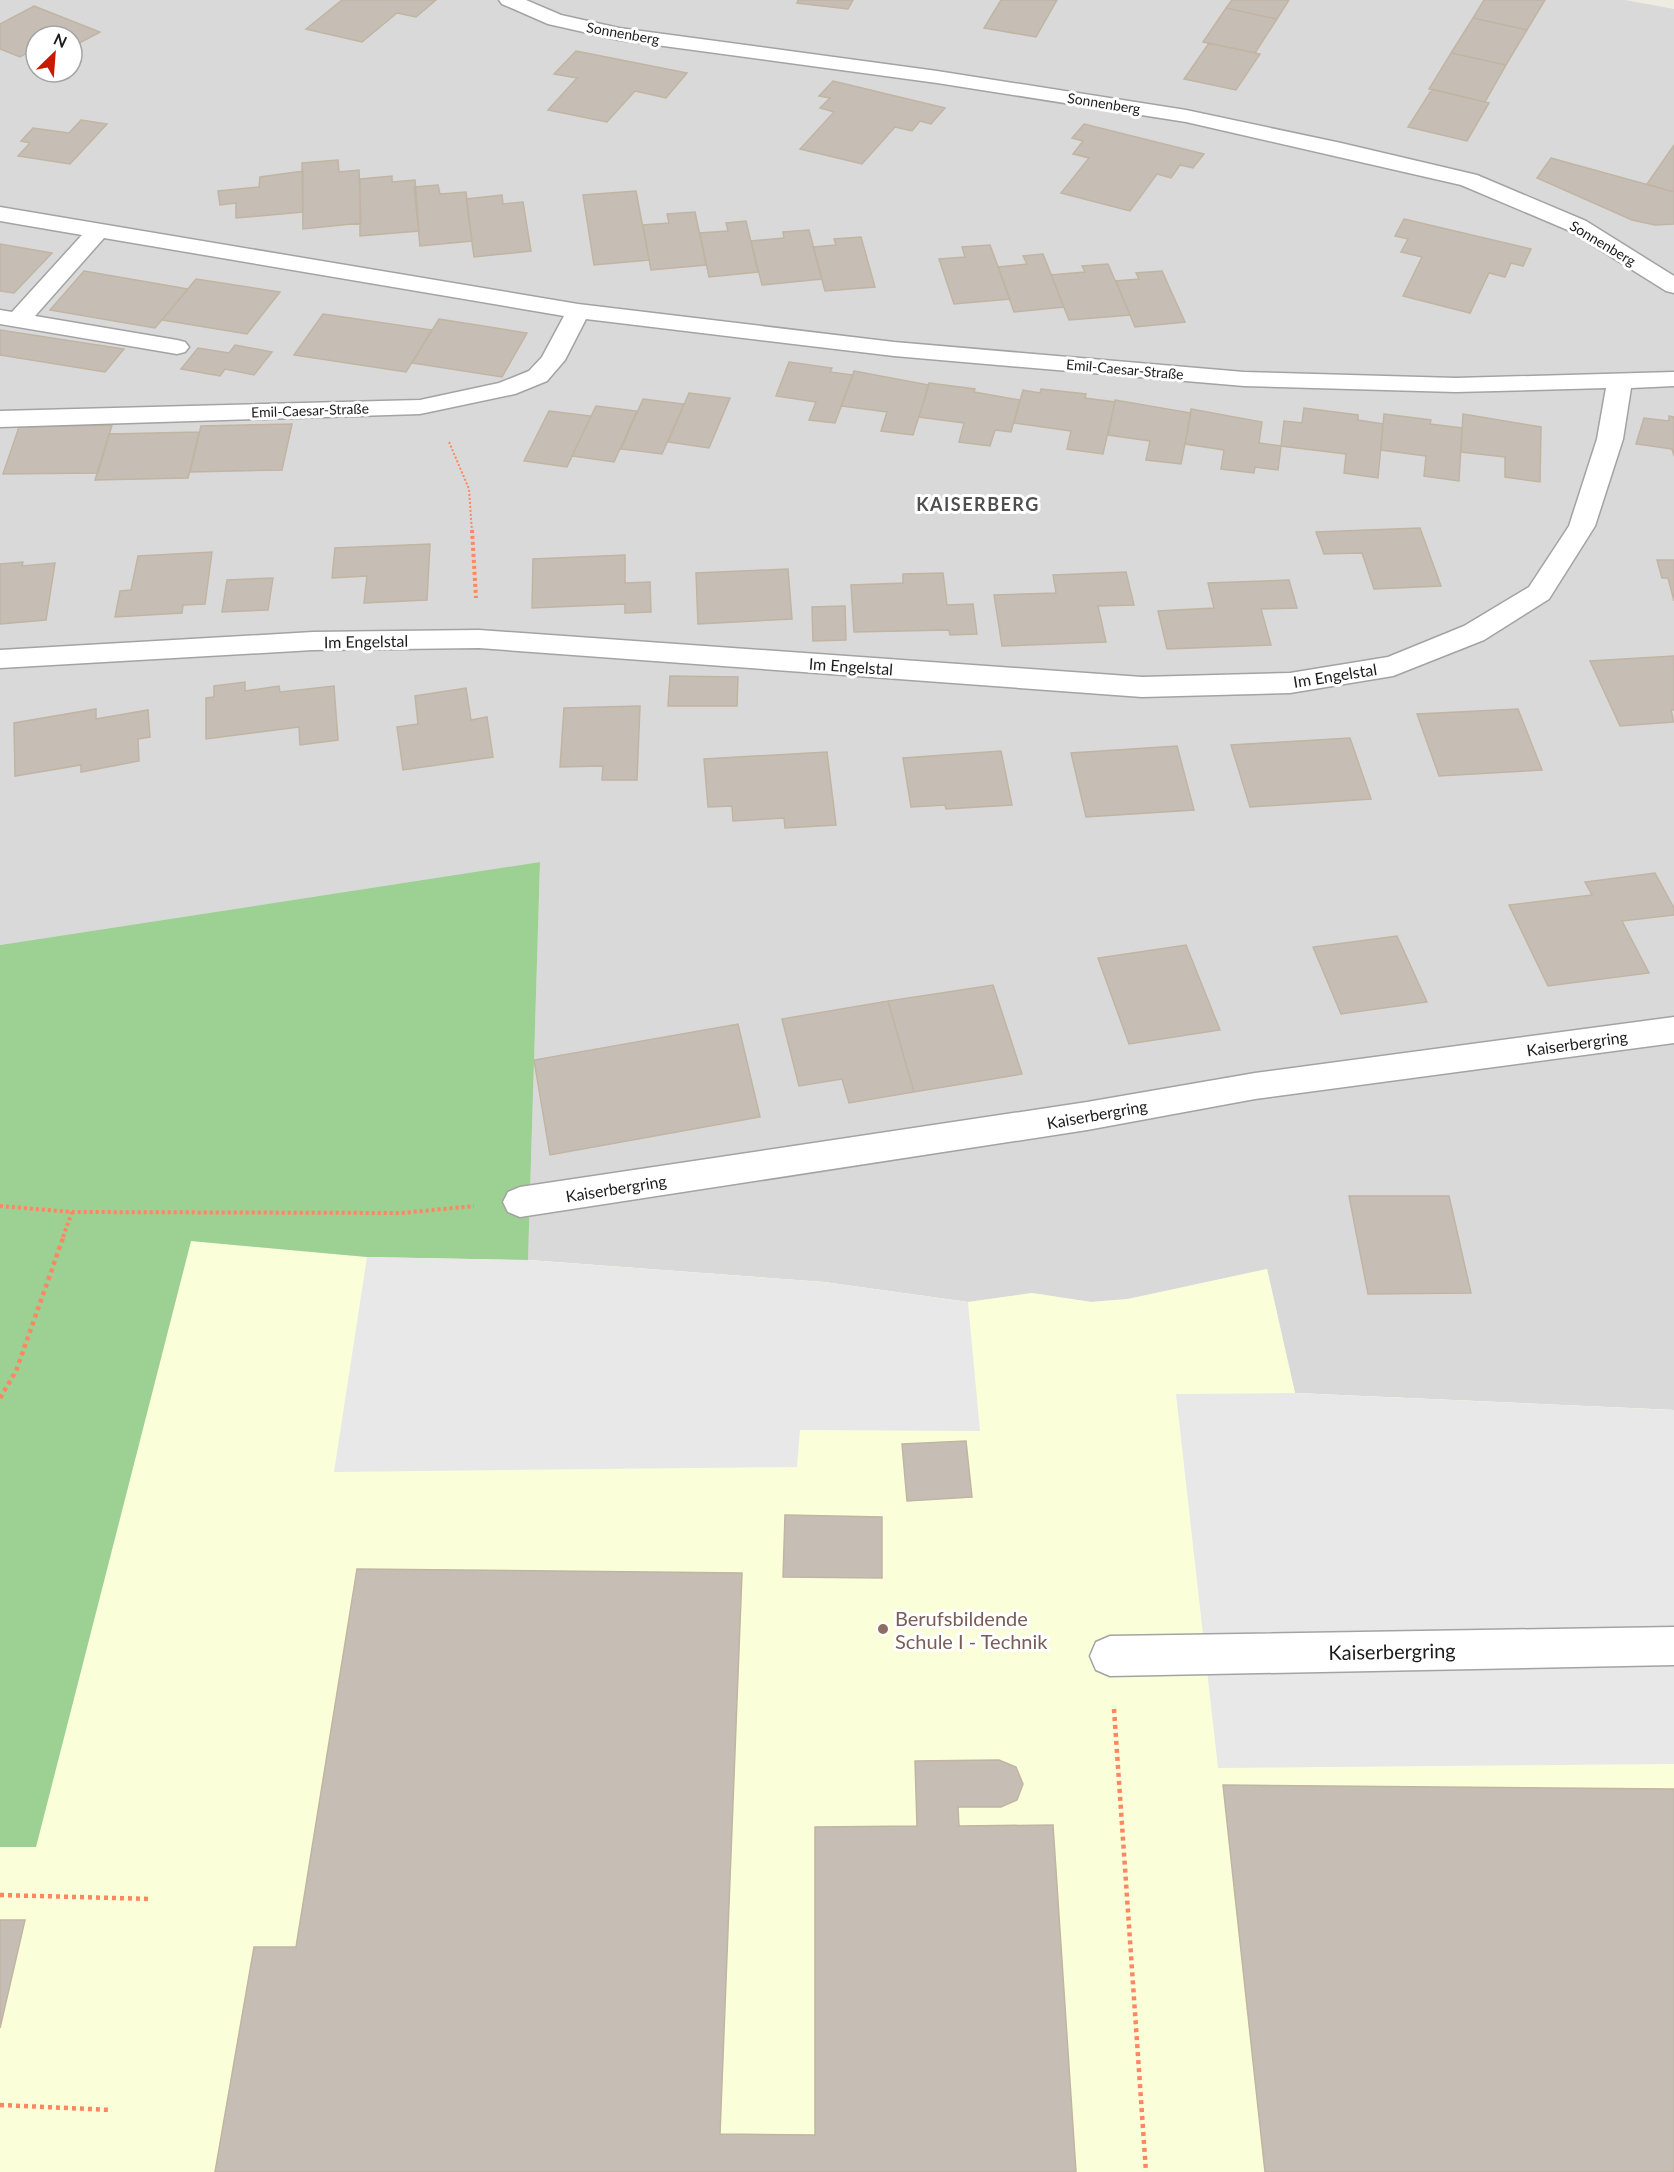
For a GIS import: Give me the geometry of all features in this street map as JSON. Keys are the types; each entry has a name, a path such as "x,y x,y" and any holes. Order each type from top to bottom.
{"street":[{"name":"Sonnenberg","path":"509,0 555,20 619,34 937,77 1186,116 1341,148 1469,180 1578,226 1674,286"},
{"name":"Emil-Caesar-Straße","path":"0,214 578,311 894,349 1244,380 1456,386 1674,379"},
{"path":"9,318 98,231"},
{"name":"Emil-Caesar-Straße","path":"0,419 420,407 506,389 538,376 553,360 578,311"},
{"path":"9,318 177,347"},
{"name":"Im Engelstal","path":"0,659 313,641 479,639 1142,687 1290,682 1393,666 1474,633 1539,593 1582,526 1610,439 1620,380"},
{"name":"Kaiserbergring","path":"520,1202 1087,1116 1255,1086 1674,1030"},
{"name":"Kaiserbergring","path":"1110,1656 1674,1646"}],"path":[{"path":"448,440 469,489 479,639"},
{"path":"0,1206 72,1212 402,1212 520,1202"},
{"path":"0,1398 16,1371 72,1212"},
{"path":"1110,1656 1146,2172"},
{"path":"0,1895 152,1899"},
{"path":"0,2105 112,2110"}],"shaded area":[{"path":"0,0 1625,0 1674,9 1674,1410 1295,1393 1267,1269 1128,1299 1091,1302 1032,1293 968,1302 824,1282 528,1260 540,862 0,945"},
{"name":"Berufsbildende Schule I - Technik","path":"191,1241 367,1257 528,1260 824,1282 968,1302 1032,1293 1091,1302 1128,1299 1267,1269 1295,1393 1674,1410 1674,2172 0,2172 0,1847 36,1847"},
{"path":"367,1257 528,1260 824,1282 968,1302 980,1431 800,1430 797,1467 334,1472"},
{"path":"1295,1393 1674,1410 1674,1764 1218,1768 1176,1394"}],"green space":[{"path":"540,862 528,1260 367,1257 191,1241 36,1847 0,1847 0,945"}],"building":[{"path":"342,0 436,0 416,17 397,13 362,42 306,29"},
{"path":"798,0 853,0 848,9 797,3"},
{"path":"1001,0 1057,0 1036,37 984,28"},
{"path":"1232,0 1289,0 1277,19 1226,8"},
{"path":"1484,0 1545,0 1527,30 1473,18"},
{"path":"34,6 80,24 24,24 24,55 20,57 0,49 0,24"},
{"path":"1226,8 1277,19 1255,53 1203,42"},
{"path":"1473,18 1527,30 1506,65 1451,53"},
{"path":"84,26 100,32 84,41"},
{"path":"1209,43 1260,54 1236,90 1184,79"},
{"path":"576,51 687,73 666,98 635,91 607,122 548,110 577,78 554,74"},
{"path":"1451,53 1506,65 1485,102 1429,89"},
{"path":"833,81 945,108 931,124 920,121 912,131 895,127 862,164 800,149 834,112 820,108 830,98 819,96"},
{"path":"1432,89 1489,103 1467,141 1408,127"},
{"path":"81,120 107,124 70,164 18,156 30,143 21,141 33,128 69,133"},
{"path":"1084,124 1204,154 1193,168 1180,165 1171,178 1157,174 1130,211 1061,193 1089,158 1073,154 1083,141 1072,138"},
{"path":"1674,145 1674,192 1647,184"},
{"path":"1551,158 1674,192 1674,224 1655,225 1632,220 1537,178"},
{"path":"338,160 339,172 359,170 361,223 303,229 302,163"},
{"path":"303,171 303,212 236,218 236,203 220,205 218,191 259,187 260,177"},
{"path":"392,176 392,182 415,180 419,231 360,236 360,179"},
{"path":"438,185 440,194 466,192 472,241 420,246 414,187"},
{"path":"636,191 649,260 594,265 583,195"},
{"path":"502,195 503,204 523,202 531,251 474,257 466,199"},
{"path":"695,212 706,265 651,270 643,225 669,223 667,214"},
{"path":"1404,219 1531,249 1523,266 1511,263 1505,277 1489,273 1470,313 1403,296 1422,257 1401,252 1408,239 1395,236"},
{"path":"746,221 758,272 709,277 700,233 728,231 726,223"},
{"path":"809,230 822,279 762,285 751,241 784,238 783,232"},
{"path":"861,237 875,287 825,291 813,247 836,245 834,239"},
{"path":"0,244 52,253 14,293 0,291"},
{"path":"990,245 1010,299 954,304 939,259 965,257 962,247"},
{"path":"1043,254 1064,307 1014,312 998,267 1027,264 1023,256"},
{"path":"1108,264 1130,315 1069,320 1051,275 1085,272 1082,266"},
{"path":"84,271 188,289 155,328 50,310"},
{"path":"1162,271 1185,322 1135,327 1116,281 1139,279 1136,273"},
{"path":"196,279 280,292 247,334 162,320"},
{"path":"323,314 432,330 406,372 294,355"},
{"path":"439,319 527,333 502,377 412,363"},
{"path":"0,330 124,349 105,372 0,355"},
{"path":"235,345 272,352 254,375 225,369 220,376 181,369 198,348 229,353"},
{"path":"789,362 832,368 830,372 853,375 835,423 809,420 816,402 776,396"},
{"path":"854,371 929,385 913,435 881,431 887,412 841,406"},
{"path":"929,383 975,389 974,392 1020,400 1011,432 995,430 990,446 959,442 964,423 919,417"},
{"path":"1041,389 1086,394 1085,398 1115,402 1103,454 1067,449 1071,431 1014,423 1023,390 1040,393"},
{"path":"689,393 730,398 709,448 668,442"},
{"path":"643,399 684,404 662,454 621,449"},
{"path":"1115,400 1191,413 1181,464 1146,460 1150,441 1108,435"},
{"path":"596,406 637,411 614,462 572,456"},
{"path":"1304,408 1358,415 1358,420 1383,424 1378,478 1344,473 1346,454 1281,446 1284,421 1302,423"},
{"path":"1191,409 1262,422 1259,443 1281,446 1278,470 1255,467 1254,473 1221,469 1224,450 1185,444"},
{"path":"549,411 591,416 567,467 524,461"},
{"path":"1384,414 1431,420 1430,424 1462,428 1459,481 1424,476 1426,456 1381,450"},
{"path":"1463,414 1541,427 1540,482 1505,477 1505,457 1461,452"},
{"path":"1669,416 1674,417 1674,456 1672,449 1636,444 1644,418 1669,421"},
{"path":"292,424 282,470 190,472 201,426"},
{"path":"112,425 98,473 3,474 19,427"},
{"path":"199,432 188,478 95,480 109,434"},
{"path":"1420,528 1441,586 1374,589 1362,553 1324,554 1316,532"},
{"path":"430,544 427,600 364,603 367,576 332,578 335,548"},
{"path":"212,552 205,604 183,605 182,613 115,617 120,591 131,590 138,556"},
{"path":"625,555 625,583 650,582 651,612 625,613 625,604 532,608 533,559"},
{"path":"1657,560 1674,560 1674,601 1668,578 1662,578"},
{"path":"23,562 22,566 55,563 46,620 0,624 0,564"},
{"path":"788,569 792,619 698,624 696,573"},
{"path":"1126,572 1134,605 1098,606 1106,642 1002,646 994,595 1056,593 1053,575"},
{"path":"943,573 947,605 973,604 977,634 950,635 949,630 854,632 851,585 903,583 903,574"},
{"path":"273,578 268,610 222,612 227,580"},
{"path":"1289,580 1297,608 1261,609 1271,645 1167,649 1158,611 1214,608 1208,583"},
{"path":"845,606 846,640 813,641 812,607"},
{"path":"1674,656 1674,710 1671,710 1674,722 1620,726 1590,661"},
{"path":"670,676 738,677 737,706 668,706"},
{"path":"245,682 245,691 279,686 280,692 334,686 338,740 300,745 299,727 206,739 206,698 214,697 214,686"},
{"path":"466,688 471,720 487,717 493,757 403,770 397,727 418,724 415,696"},
{"path":"640,706 637,780 602,780 603,766 560,767 564,708"},
{"path":"96,709 96,719 148,710 150,737 138,739 139,761 81,772 81,765 15,776 14,723"},
{"path":"1518,709 1542,770 1439,776 1417,714"},
{"path":"1350,738 1371,799 1250,807 1231,745"},
{"path":"1177,746 1194,810 1086,817 1071,753"},
{"path":"1001,751 1012,805 946,809 945,805 911,807 903,758"},
{"path":"827,752 836,825 785,828 784,818 733,821 732,806 708,807 704,759"},
{"path":"1655,873 1674,908 1674,915 1622,921 1649,973 1548,986 1509,905 1592,895 1585,882"},
{"path":"1397,936 1427,1002 1341,1014 1313,947"},
{"path":"1186,945 1220,1030 1129,1044 1098,958"},
{"path":"993,985 1022,1074 914,1092 888,1001"},
{"path":"888,1001 914,1092 849,1103 842,1079 799,1086 782,1019"},
{"path":"738,1024 760,1117 550,1155 534,1060"},
{"path":"1349,1196 1449,1196 1471,1293 1368,1294"},
{"path":"966,1441 972,1497 907,1501 902,1444"},
{"path":"785,1515 882,1517 882,1578 783,1577"},
{"path":"357,1569 742,1573 720,2134 815,2135 815,1827 917,1826 915,1761 999,1760 1016,1767 1023,1784 1017,1800 1001,1807 958,1807 959,1826 1053,1825 1076,2172 215,2172 254,1947 296,1947"},
{"path":"1223,1785 1674,1789 1674,2172 1265,2172"},
{"path":"0,1920 25,1920 0,2028"}],"place":[{"name":"Berufsbildende Schule I - Technik","path":"883,1629"}],"district":[{"name":"KAISERBERG","path":"978,504"}]}
